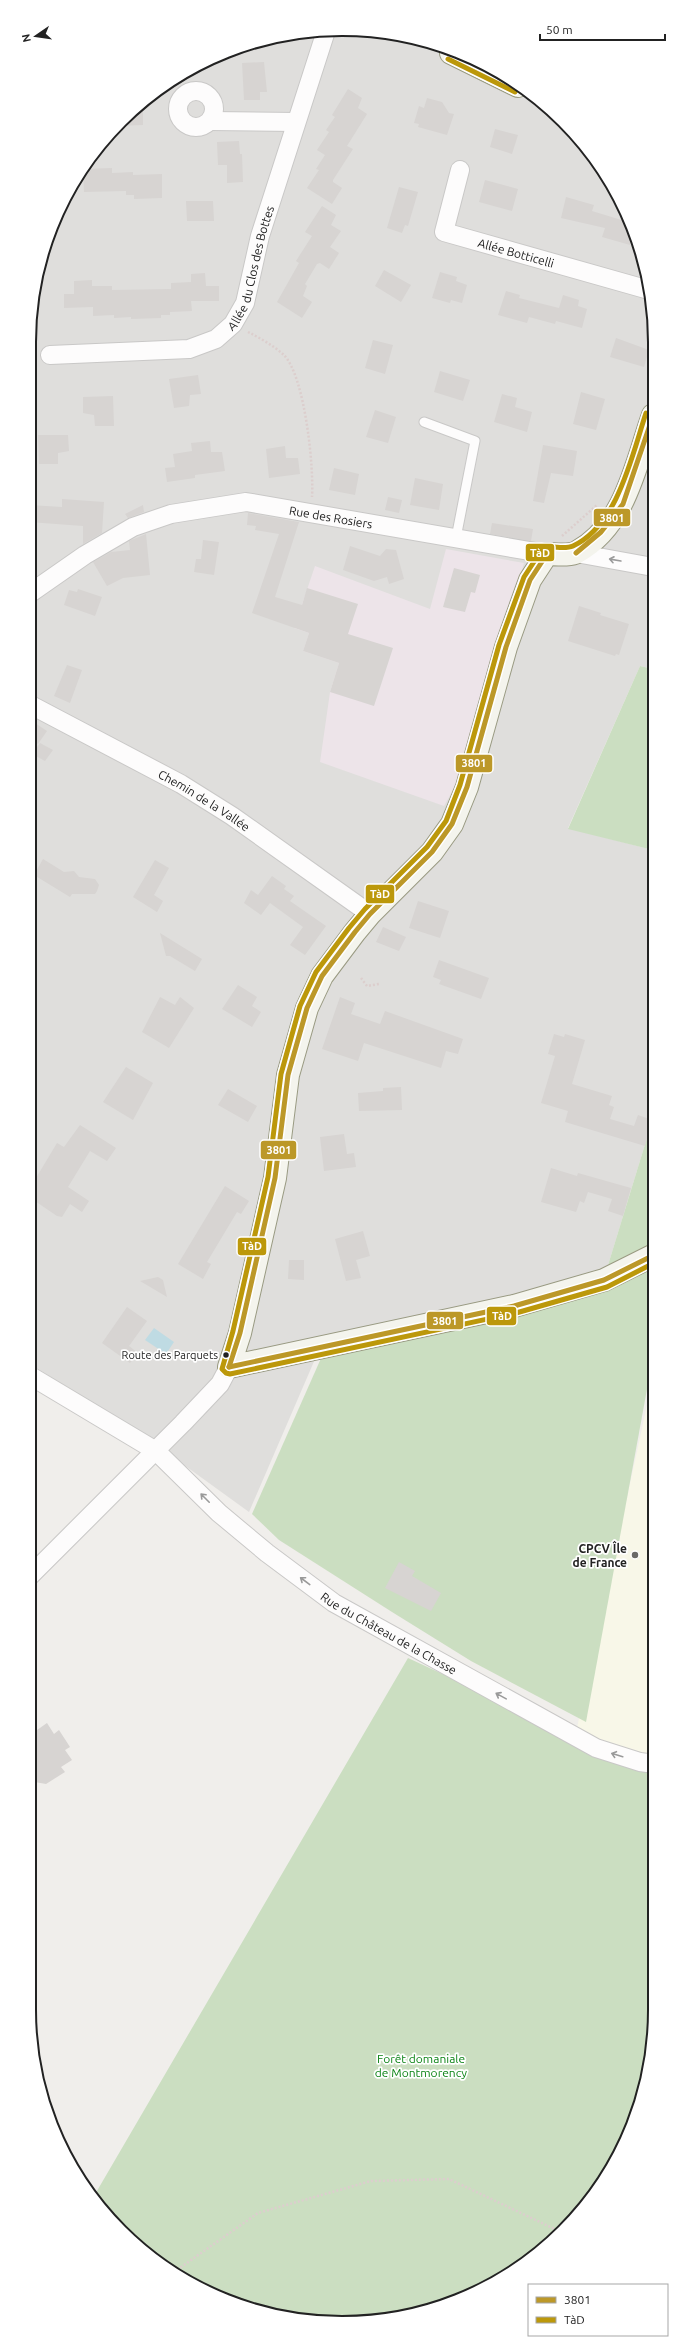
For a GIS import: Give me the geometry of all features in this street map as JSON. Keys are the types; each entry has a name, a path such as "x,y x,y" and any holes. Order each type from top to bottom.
{"main road":[{"path":"576,553 601,532 622,504 648,426"},
{"name":"Rue des Rosiers","path":"547,554 576,553"},
{"path":"229,1367 240,1333 275,1178 288,1075 296,1042 307,1008 322,976 370,914 432,852 452,824 467,787 506,647 530,580 547,554"},
{"path":"229,1367 514,1306 604,1280 648,1258"}],"street":[{"name":"Allée du Clos des Bottes","path":"50,355 189,350 216,339 233,324 245,303 260,236 324,37"},
{"path":"210,121 296,122"},
{"name":"Allée Botticelli","path":"460,170 444,232 643,288"},
{"name":"Rue des Rosiers","path":"36,589 86,555 133,527 171,514 246,502 547,554"},
{"name":"Rue des Rosiers","path":"576,553 648,565"},
{"name":"Chemin de la Vallée","path":"36,708 181,784 207,800 232,816 370,914"},
{"path":"36,1570 156,1451 220,1384 229,1367"},
{"name":"Rue du Château de la Chasse","path":"36,1379 156,1451 219,1513 267,1553 334,1603 596,1748 640,1762 648,1763"}],"lane":[{"path":"424,422 475,441 456,538"}],"path":[{"path":"233,324 258,337 284,356 293,370 309,440 313,481 312,514"},
{"path":"547,554 570,527 598,504"},
{"path":"361,978 367,986 379,984"},
{"path":"179,2269 258,2213 371,2181 449,2179 555,2229"}],"shaded area":[{"path":"342,36 402,42 421,46 459,59 495,77 528,99 544,112 572,140 585,156 607,189 625,225 638,263 645,302 648,342 648,668 640,666 568,828 648,849 648,1135 605,1275 325,1336 249,1512 144,1436 36,1367 36,342 42,282 46,263 59,225 77,189 88,172 112,140 140,112 172,88 189,77 225,59 263,46 282,42"},
{"path":"446,549 524,563 463,772 444,806 320,762 330,692 339,663 303,651 309,633 294,628 315,566 430,609"},
{"name":"CPCV Île de France","path":"648,1401 648,1762 575,1737"}],"green space":[{"path":"640,666 648,668 648,849 568,829"},
{"path":"648,1135 648,1252 605,1275"},
{"path":"648,1265 648,1384 586,1722 471,1661 392,1612 279,1540 252,1514 322,1356"},
{"name":"Forêt domaniale de Montmorency","path":"408,1658 555,1726 648,1765 648,2010 645,2050 638,2089 625,2127 607,2163 596,2180 572,2212 544,2240 528,2253 495,2275 459,2293 421,2306 362,2315 342,2316 302,2313 263,2306 244,2300 225,2293 189,2275 156,2253 140,2240 112,2212 96,2192"}],"water":[{"path":"154,1328 174,1342 166,1354 145,1340"}],"building":[{"path":"264,62 267,92 260,92 260,100 244,100 242,63"},
{"path":"348,89 362,98 358,108 367,114 347,146 353,149 333,180 333,182 342,188 332,204 307,188 319,170 316,169 325,155 317,150 329,132 326,130 335,117 332,115"},
{"path":"427,98 442,102 449,113 454,114 447,135 418,127 419,124 414,123 419,106 424,108"},
{"path":"142,110 143,125 126,126"},
{"path":"495,129 518,135 512,154 490,147"},
{"path":"239,141 240,154 242,154 243,182 227,183 227,165 218,165 217,142"},
{"path":"112,168 112,173 133,172 133,175 162,174 162,198 134,199 134,195 126,195 126,191 84,192 83,179 90,169"},
{"path":"485,180 518,189 512,211 479,202"},
{"path":"399,187 418,192 408,226 405,225 402,233 387,228"},
{"path":"566,197 594,205 592,211 623,220 631,241 630,245 602,237 605,228 561,218"},
{"path":"186,201 213,201 214,221 187,221"},
{"path":"322,206 336,215 331,225 341,231 330,247 339,253 329,269 320,263 317,264 305,284 307,286 303,296 312,302 302,318 277,302 299,263 296,261 312,236 305,232"},
{"path":"384,270 411,285 401,302 375,286"},
{"path":"440,272 457,277 456,281 467,285 462,303 451,300 450,303 432,298"},
{"path":"205,273 206,286 219,286 219,301 191,301 192,311 170,312 170,315 161,315 161,318 131,319 131,317 114,318 114,315 93,316 93,307 64,308 64,294 74,294 74,281 92,280 92,286 112,286 112,290 171,289 171,283 191,282 191,274"},
{"path":"506,291 520,295 519,298 559,308 563,295 579,300 578,306 587,309 582,328 556,321 555,324 529,317 527,323 498,315"},
{"path":"616,338 648,350 644,367 610,357"},
{"path":"373,340 393,345 385,374 365,368"},
{"path":"440,371 470,380 463,401 434,392"},
{"path":"198,375 201,394 190,395 189,406 174,408 169,379"},
{"path":"581,392 605,399 596,430 573,424"},
{"path":"502,394 517,398 515,407 532,412 527,432 494,422"},
{"path":"113,396 114,426 95,426 94,415 83,413 83,397"},
{"path":"375,410 396,417 388,443 366,437"},
{"path":"38,435 68,435 69,451 58,453 58,464 39,464"},
{"path":"210,441 211,452 222,452 225,471 195,475 195,478 167,482 165,468 175,467 173,454 192,451 191,443"},
{"path":"543,445 577,451 573,476 551,473 544,503 533,501"},
{"path":"285,446 286,458 298,458 300,474 269,478 266,449"},
{"path":"334,468 359,474 355,495 329,490"},
{"path":"415,478 443,484 439,510 410,505"},
{"path":"388,497 402,500 399,513 385,510"},
{"path":"62,499 104,502 102,533 83,544 83,526 36,523 36,505 62,507"},
{"path":"143,505 144,512 128,518 125,514"},
{"path":"248,513 299,522 275,597 302,605 307,588 358,604 348,634 393,648 374,706 330,692 339,663 303,651 309,633 252,613 279,534 255,530 256,526 247,525"},
{"path":"492,523 533,529 531,541 490,534"},
{"path":"146,534 150,575 123,578 107,586 93,562 111,552 130,550 129,541"},
{"path":"203,540 219,542 214,575 194,572 196,559 201,559"},
{"path":"350,546 380,556 386,549 396,550 404,579 389,584 387,577 374,581 343,570"},
{"path":"454,568 480,575 475,593 471,592 465,612 443,607"},
{"path":"78,589 102,597 95,616 64,605 69,590 77,592"},
{"path":"579,606 601,613 600,615 629,624 619,655 616,654 615,656 568,641"},
{"path":"67,665 82,670 70,703 54,696"},
{"path":"36,724 47,731 38,744 36,743"},
{"path":"40,743 53,750 45,761 36,756 36,748"},
{"path":"43,859 64,872 74,871 79,877 95,879 99,885 95,894 72,894 70,897 36,876 36,871"},
{"path":"155,860 169,868 154,895 163,901 157,912 133,897"},
{"path":"272,876 286,886 284,889 294,896 290,901 326,926 305,955 290,945 303,927 270,903 261,915 244,903 251,890 258,895"},
{"path":"418,901 449,911 440,938 409,928"},
{"path":"383,927 406,937 399,951 376,942"},
{"path":"160,933 202,959 195,971 170,956 166,956"},
{"path":"439,960 489,978 481,999 439,984 441,980 433,977"},
{"path":"238,985 257,997 252,1006 261,1012 252,1027 222,1009"},
{"path":"160,997 175,1005 180,997 194,1008 169,1048 142,1032"},
{"path":"340,997 355,1003 351,1014 380,1024 385,1011 463,1039 458,1054 446,1051 441,1068 364,1043 358,1061 322,1049"},
{"path":"554,1034 564,1037 565,1034 585,1040 572,1084 612,1096 609,1105 614,1107 610,1119 634,1126 638,1115 648,1119 648,1135 645,1146 565,1122 568,1111 541,1103 555,1056 548,1054"},
{"path":"126,1067 153,1083 133,1120 103,1102"},
{"path":"401,1087 402,1110 359,1111 358,1093 383,1091 383,1088"},
{"path":"228,1089 257,1106 248,1122 218,1105"},
{"path":"80,1125 116,1148 107,1161 90,1151 68,1187 89,1201 82,1212 70,1204 62,1217 57,1216 36,1202 36,1178 57,1143 64,1147"},
{"path":"344,1134 347,1154 354,1153 356,1167 324,1171 320,1137"},
{"path":"551,1168 577,1176 578,1173 631,1188 623,1216 608,1211 612,1199 588,1192 584,1203 580,1201 576,1212 541,1202"},
{"path":"225,1186 249,1201 241,1214 237,1212 207,1262 211,1264 203,1279 178,1264"},
{"path":"363,1231 370,1256 356,1260 361,1278 346,1281 335,1239"},
{"path":"289,1260 304,1260 304,1280 288,1279"},
{"path":"158,1277 163,1280 167,1297 140,1281"},
{"path":"127,1307 147,1321 129,1346 138,1353 130,1363 102,1343"},
{"path":"399,1562 415,1571 412,1576 441,1593 431,1611 385,1588"},
{"path":"47,1723 54,1734 59,1730 70,1747 65,1750 72,1760 61,1767 65,1772 46,1784 36,1782 36,1728 37,1730"}],"transit line":[{"name":"TàD","path":"448,59 515,92"},
{"name":"TàD","path":"646,413 629,468 612,506 601,522 588,536 573,546 566,548 543,548 524,577 499,645 460,785 446,821 427,847 365,909 349,928 316,972 300,1006 281,1074 268,1177 233,1331 222,1369 226,1373 230,1374 516,1313 607,1287 648,1266"},
{"name":"3801","path":"576,553 601,532 623,504 648,431"},
{"name":"3801","path":"229,1367 240,1333 275,1178 288,1075 307,1008 322,976 355,932 370,914 432,852 452,824 467,787 506,647 530,580 547,554"},
{"name":"3801","path":"229,1367 514,1306 604,1280 648,1258"}],"place":[{"name":"Route des Parquets","path":"226,1355"},
{"name":"CPCV Île de France","path":"635,1555"}]}
